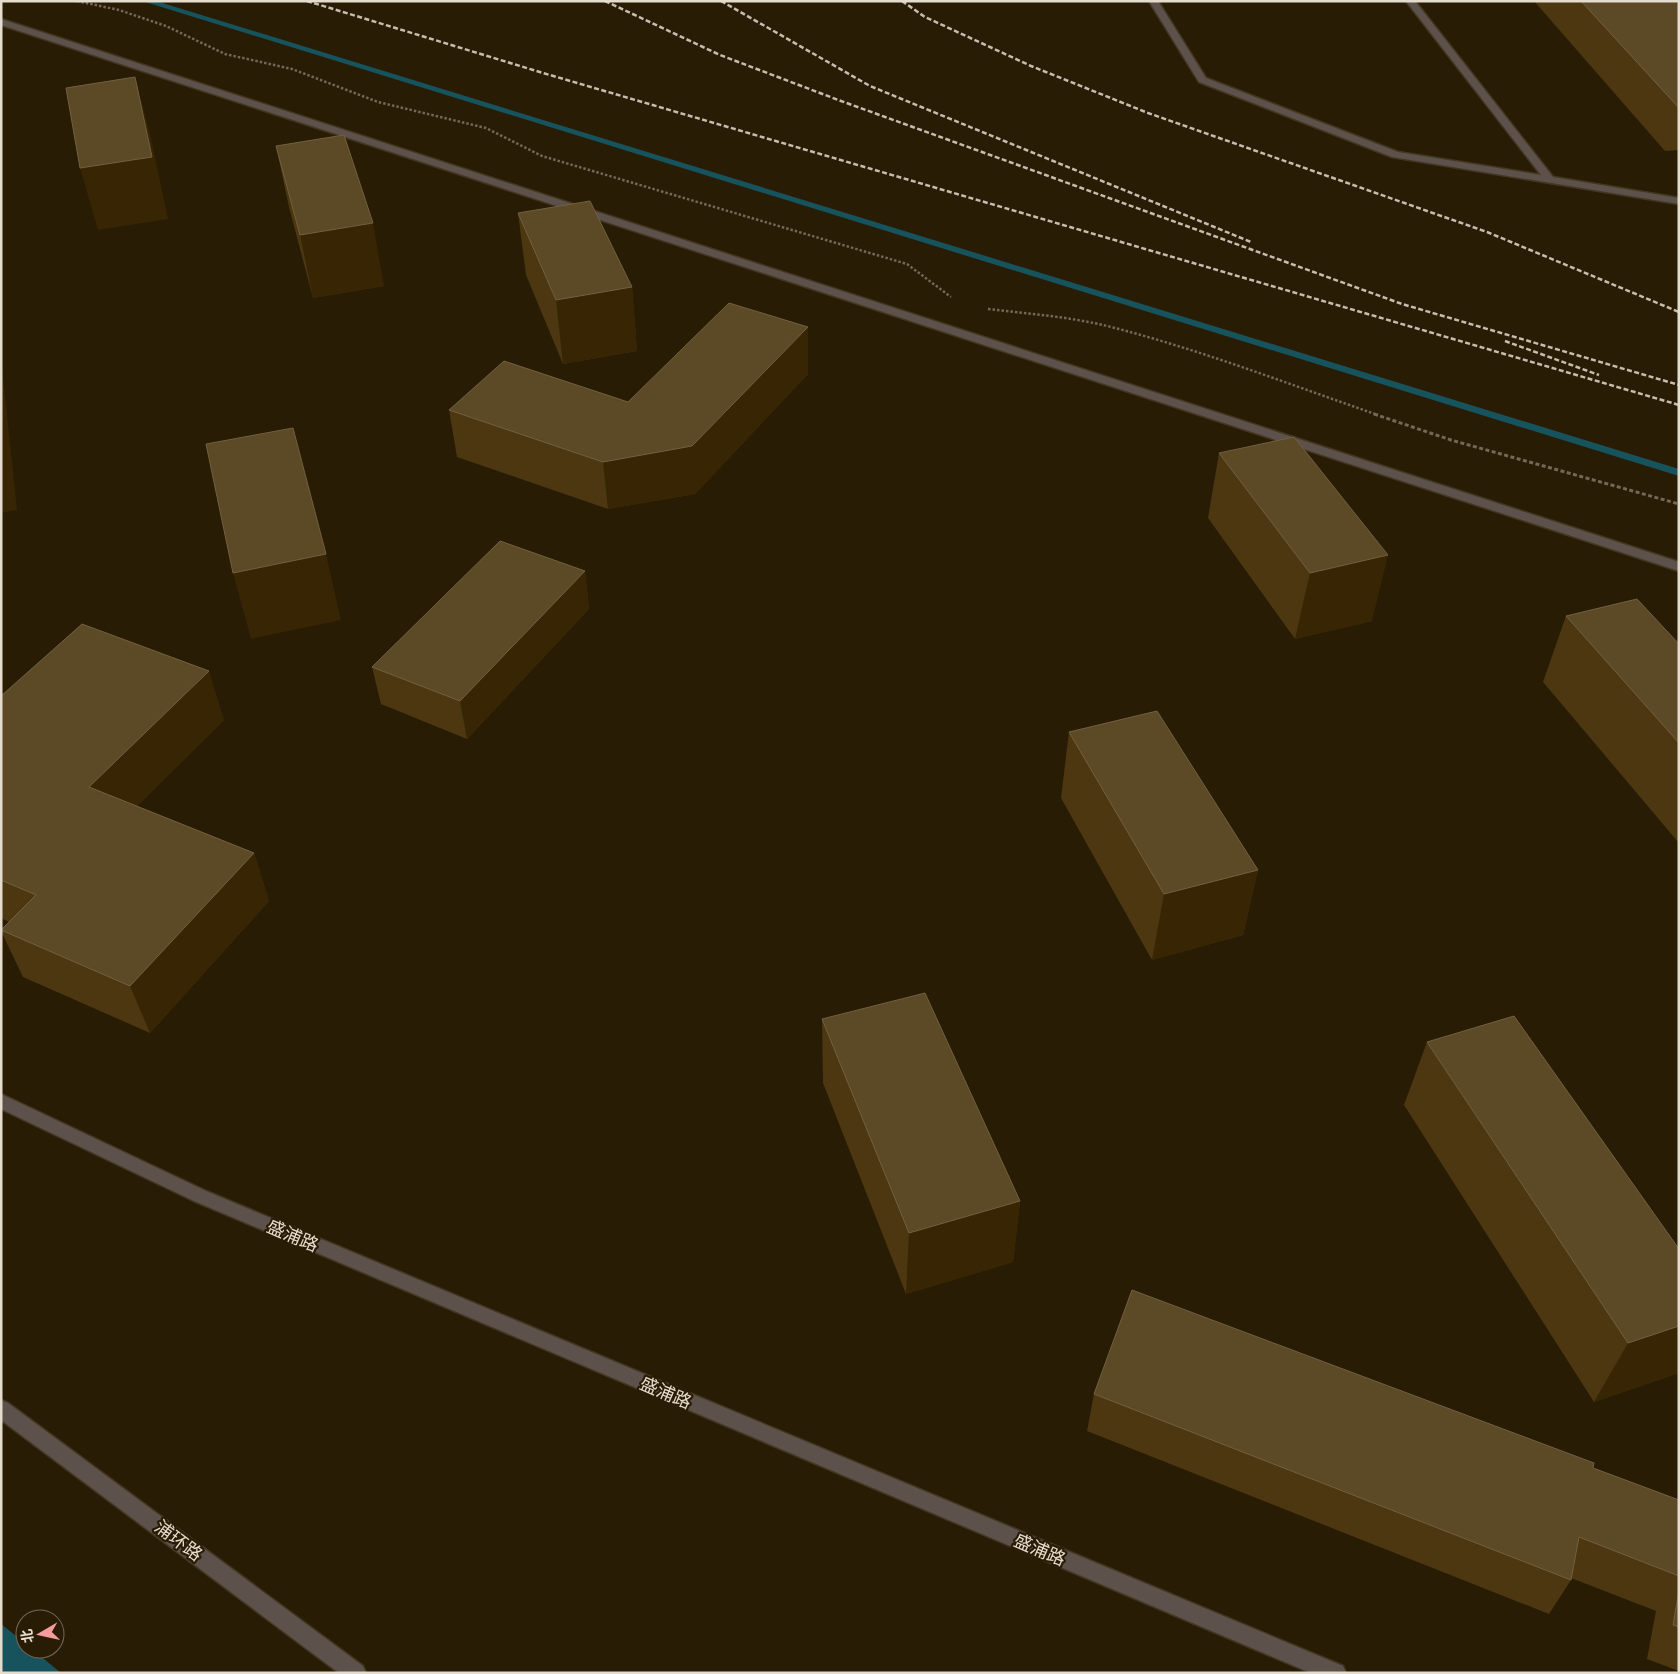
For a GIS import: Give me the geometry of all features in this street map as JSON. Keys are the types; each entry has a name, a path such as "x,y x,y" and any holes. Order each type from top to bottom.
{"street":[{"path":"1154,1 1202,80 1396,155 1679,201"},
{"path":"1410,1 1550,180"},
{"path":"1,22 1679,567"},
{"name":"盛浦路","path":"1,1101 200,1196 1336,1673"},
{"name":"浦环路","path":"1,1409 356,1673"}],"path":[{"path":"77,1 119,10 166,26 225,54 292,70 378,102 486,128 542,156 907,264 949,296 957,299"},
{"path":"982,308 1116,328 1201,354 1451,440 1679,504"}],"water":[{"path":"1,1624 15,1635 15,1659 44,1659 61,1673 1,1673"}],"building":[{"path":"1581,1 1679,1 1679,108"},
{"path":"135,77 152,157 80,168 66,88"},
{"path":"344,135 373,223 300,235 276,146"},
{"path":"590,201 632,287 556,300 518,213"},
{"path":"729,303 808,327 692,446 603,462 449,410 504,361 628,402"},
{"path":"293,428 326,554 233,573 206,444"},
{"path":"1294,437 1388,555 1310,573 1219,453"},
{"path":"500,541 585,571 460,701 372,667"},
{"path":"1637,599 1679,644 1679,743 1566,616"},
{"path":"82,624 209,671 89,787 254,853 130,986 1,930 36,895 1,880 1,696"},
{"path":"1157,711 1258,870 1164,894 1069,732"},
{"path":"925,993 1020,1201 909,1233 822,1019"},
{"path":"1514,1016 1679,1249 1679,1326 1628,1343 1427,1042"},
{"path":"1132,1290 1594,1463 1593,1468 1679,1500 1679,1576 1579,1537 1571,1580 1094,1394"},
{"path":"1679,1591 1679,1627 1673,1625"}],"waterway":[{"path":"146,1 1679,473"}],"railway":[{"path":"307,1 543,73 1679,405"},
{"path":"605,1 720,55 841,101 1402,304 1679,385"},
{"path":"721,1 870,86 1251,242"},
{"path":"902,1 925,17 1031,66 1148,113 1487,232 1679,312"},
{"path":"1505,341 1599,375"}]}
